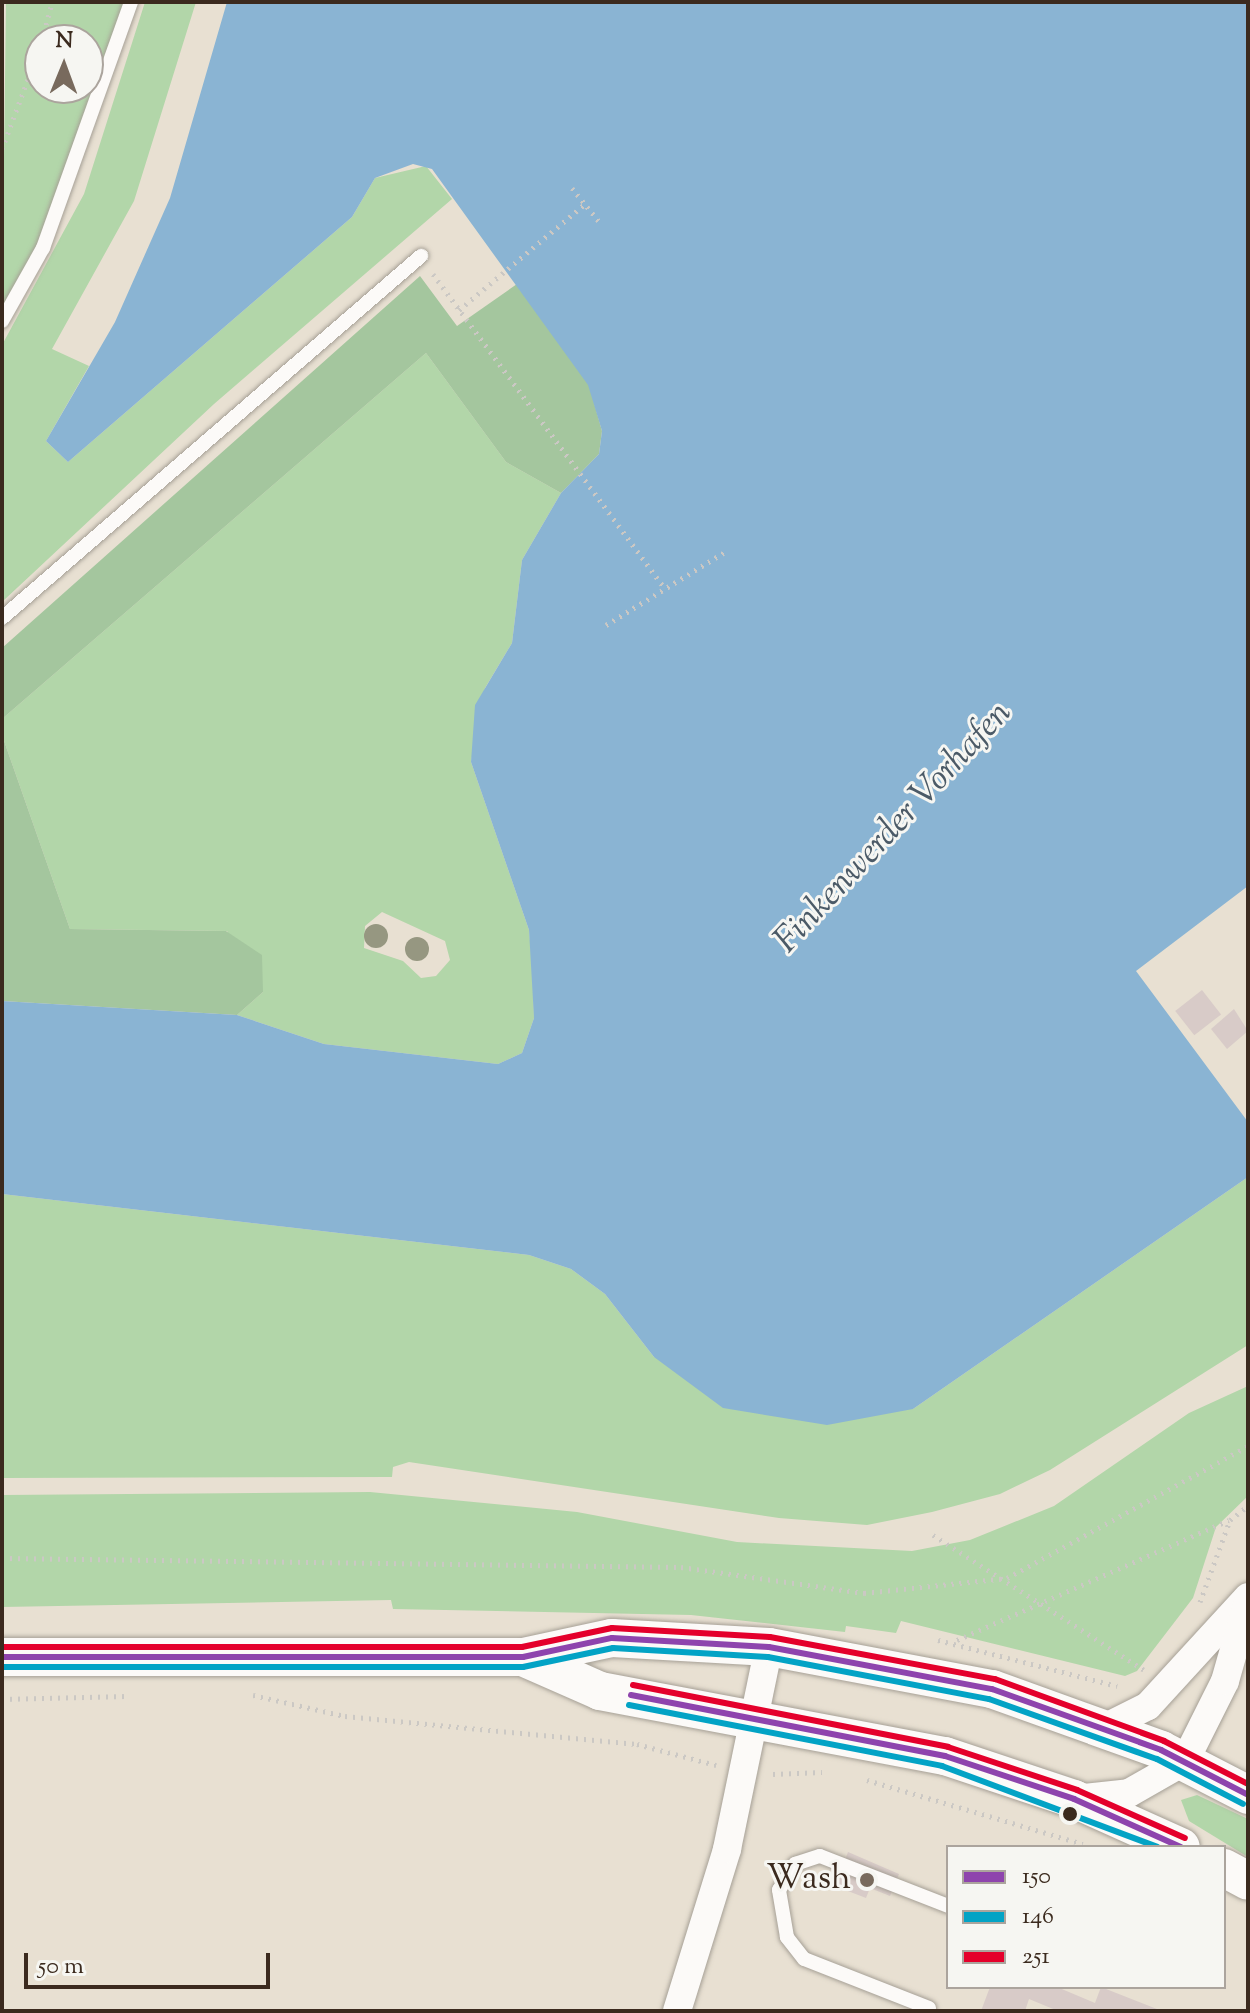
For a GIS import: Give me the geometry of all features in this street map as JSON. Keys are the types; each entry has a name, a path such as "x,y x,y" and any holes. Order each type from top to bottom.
{"main road":[{"path":"2,1657 523,1657 612,1638 769,1647 928,1672 1106,1727 1185,1761 1248,1795"},
{"path":"523,1657 600,1691 896,1743 1074,1799 1177,1845"},
{"path":"1226,1869 1248,1881"}],"street":[{"path":"1106,1727 1148,1706 1248,1599"},
{"path":"1074,1799 1129,1793 1185,1761 1225,1681 1248,1599"},
{"path":"677,2011 746,1768 769,1647"}],"lane":[{"path":"2,321 43,248 131,2"},
{"path":"2,618 421,256"},
{"path":"929,2008 804,1959 787,1937 779,1890 795,1864 820,1856 946,1905"}],"path":[{"path":"46,24 52,2"},
{"path":"2,149 24,90"},
{"path":"572,188 601,224"},
{"path":"459,310 585,204"},
{"path":"421,256 665,589"},
{"path":"606,625 728,550"},
{"path":"2,1558 681,1567 864,1593 1007,1578 1221,1467 1248,1446"},
{"path":"957,1640 1230,1520 1248,1506"},
{"path":"1193,1612 1230,1520"},
{"path":"933,1535 1047,1603 1148,1672"},
{"path":"924,1640 957,1640 1124,1687"},
{"path":"1137,1682 1157,1660"},
{"path":"2,1699 143,1695"},
{"path":"244,1695 345,1716 637,1744 685,1761 795,1778 831,1773"},
{"path":"861,1779 1096,1845"}],"green space":[{"path":"6,2 129,2 104,79 104,24 24,24 24,104 96,104 72,178 2,314"},
{"path":"145,2 196,2 134,201 52,349 89,366 46,441 68,462 352,217 375,178 426,166 452,199 214,404 2,602 2,345 84,194"},
{"path":"420,276 457,326 517,284 589,385 602,431 599,454 561,493 506,462 426,353 2,719 2,648"},
{"path":"426,353 506,462 561,493 522,560 512,643 485,688 471,762 529,930 534,1018 522,1053 498,1064 324,1044 237,1015 263,992 227,931 70,929 2,735 2,719","holes":["382,912 445,941 450,960 436,976 421,978 403,961 364,948 365,926"]},
{"path":"2,735 70,929 226,931 262,955 263,992 237,1015 2,1001"},
{"path":"1248,1177 1248,1345 1050,1470 1000,1494 932,1512 867,1525 779,1518 409,1462 393,1467 392,1477 2,1478 2,1194 529,1255 571,1269 605,1294 654,1357 913,1409"},
{"path":"1248,1386 1248,1496 1216,1527 1193,1598 1137,1671 1125,1676 901,1621 896,1633 846,1626 845,1632 691,1615 393,1609 391,1600 2,1607 2,1495 370,1492 577,1512 737,1542 912,1551 970,1540 1054,1506 1189,1413"},
{"path":"1197,1795 1248,1819 1248,1857 1189,1821 1181,1800"}],"water":[{"name":"Finkenwerder Vorhafen","path":"227,2 1248,2 1248,886 1136,971 1248,1122 1248,1177 913,1409 827,1425 723,1408 654,1357 605,1294 571,1269 529,1255 2,1194 2,1001 237,1015 324,1044 498,1064 522,1053 534,1018 529,930 471,762 475,705 512,643 522,560 561,493 599,454 602,431 588,385 432,169 413,164 375,178 352,217 68,462 46,441 115,322 170,198"}],"building":[{"path":"1202,990 1221,1014 1194,1035 1175,1011"},
{"path":"1234,1009 1248,1031 1227,1049 1211,1029"},
{"name":"Wash","path":"848,1852 899,1874 890,1896 870,1888 866,1898 835,1886"},
{"path":"989,1989 1062,1989 1095,2003 1100,1989 1106,1989 1162,2011 1058,2011 1029,1999 1025,2011 981,2011"}],"transit line":[{"name":"251","path":"2,1647 522,1647 612,1628 770,1637 995,1679 1164,1741 1248,1784"},
{"name":"150","path":"2,1657 523,1657 612,1638 769,1647 992,1689 1161,1750 1248,1795"},
{"name":"146","path":"2,1667 523,1667 613,1648 768,1657 989,1699 1157,1759 1243,1804"},
{"name":"251","path":"633,1685 948,1747 1077,1790 1185,1838"},
{"name":"150","path":"631,1695 945,1756 1074,1799 1177,1845"},
{"name":"146","path":"629,1705 942,1766 1152,1845"}],"place":[{"name":"Wash","path":"867,1880"}]}
